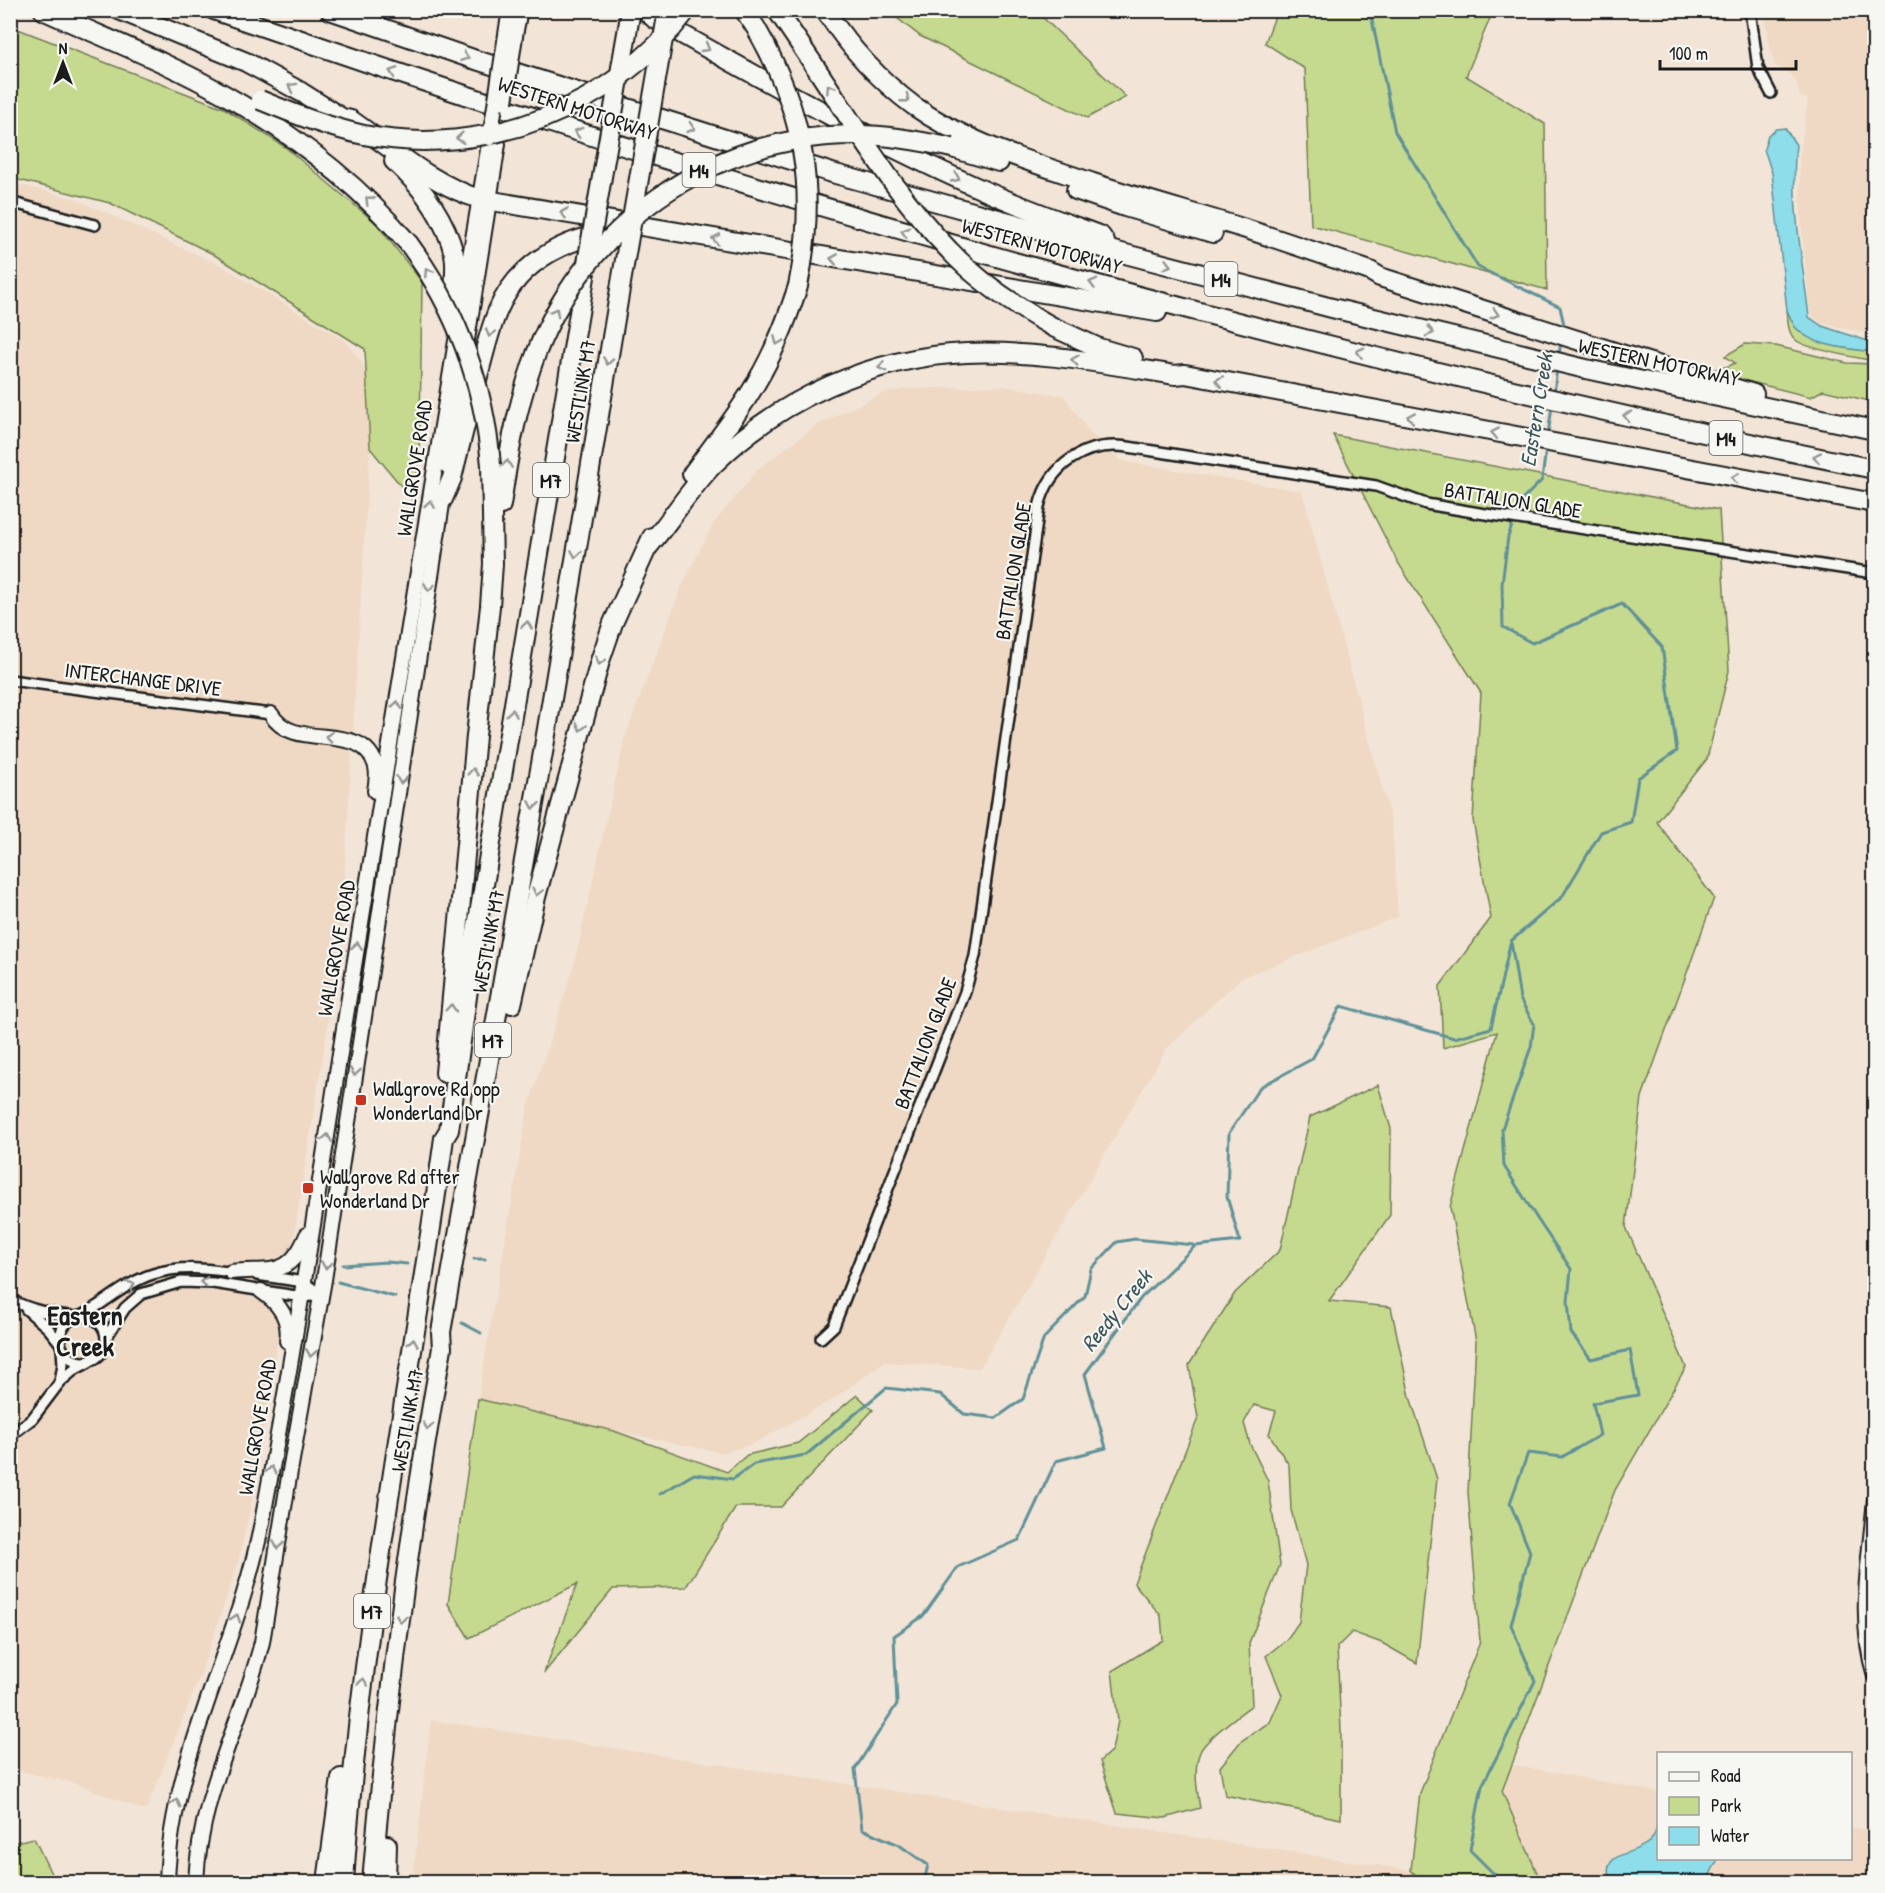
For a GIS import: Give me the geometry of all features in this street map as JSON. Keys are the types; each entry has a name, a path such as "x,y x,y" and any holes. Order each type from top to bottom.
{"highway":[{"path":"43,10 176,70 248,109 330,166 363,194 409,244 445,301 460,331 472,364 487,430 491,465 493,564"},
{"path":"62,10 260,100 330,126 383,137 438,140 503,131 557,113 600,90 647,55 672,30 687,10"},
{"path":"119,10 260,69 342,118 351,120 455,190 485,200 1166,314 1191,309"},
{"name":"WESTERN MOTORWAY","path":"214,10 455,93 689,168 993,257 1519,392 1760,446 1875,468"},
{"name":"WESTERN MOTORWAY","path":"330,10 473,59 832,173 1110,250 1527,356 1875,430"},
{"path":"633,10 656,13 730,62 924,163 1014,203 1101,236 1110,250"},
{"name":"WESTLINK M7","path":"340,1841 345,1800 357,1740 390,1483 423,1286 444,1138 449,1130 474,945 585,277 633,10"},
{"path":"442,1348 450,1333 510,1009 527,933 589,699 613,623 654,531 756,384 786,320 798,286 808,211 804,159 796,124 783,85 756,28 744,10"},
{"path":"777,10 898,188 949,250 968,269 1002,295 1053,327 1099,348 1176,369 1185,374"},
{"path":"825,10 848,44 888,84 915,106 963,135 1014,156 1143,199 1279,240 1370,271 1380,277"},
{"name":"WESTLINK M7","path":"381,1846 384,1803 382,1770 420,1478 442,1348 441,1332 544,747 621,283 656,13"},
{"path":"342,118 345,124 406,172 434,207 454,253 455,296 462,308"},
{"path":"444,1138 440,1129 493,564 510,443 519,405 547,325 561,301 601,247 643,208 706,168 761,148 825,136 887,136 952,148 992,159 1125,207 1369,276 1380,277 1621,354 1770,398 1779,410"},
{"path":"443,499 452,478 493,324 509,289 532,265 558,247 590,236 627,232 643,226"},
{"path":"648,547 702,477 747,435 807,397 874,369 945,354 989,352 1042,356 1174,375 1185,374 1875,503"},
{"name":"M7","path":"327,1882 340,1841"},
{"name":"M7","path":"340,1841 344,1882"},
{"path":"372,1882 381,1846"},
{"path":"381,1846 386,1882"}],"main road":[{"name":"WALLGROVE ROAD","path":"510,10 512,29"},
{"name":"WALLGROVE ROAD","path":"196,1882 201,1829 208,1800 255,1670 262,1642 321,1295 443,499 494,138 512,29 520,10"},
{"name":"WALLGROVE ROAD","path":"167,1882 173,1815 185,1766 248,1578 261,1528 302,1297 462,308 485,200"},
{"path":"271,714 280,725 296,734 353,741 370,755 377,768 370,870"},
{"path":"364,908 380,911"},
{"path":"231,1272 270,1271 287,1266 301,1250 314,1217"},
{"path":"261,1291 276,1303 288,1323 281,1412"}],"street":[{"path":"1750,10 1758,68 1772,93"},
{"path":"10,202 95,225"},
{"name":"BATTALION GLADE","path":"820,1338 834,1326 965,992 975,956 1039,507 1054,473 1068,460 1084,451 1101,446 1119,445 1376,486 1426,504 1479,513 1875,573"},
{"name":"INTERCHANGE DRIVE","path":"10,680 271,714"},
{"path":"60,1382 63,1364 61,1345 63,1327 126,1287 152,1274 175,1269 231,1272 304,1282 321,1295"},
{"path":"10,1436 32,1419 60,1382 102,1352 106,1338 125,1308 141,1294 181,1282 197,1282 302,1297 321,1295"},
{"path":"10,1299 42,1312 78,1317 88,1316 101,1324 106,1338"},
{"path":"23,1306 48,1328 70,1358 90,1360 96,1357"},
{"path":"1875,1500 1865,1602 1867,1639 1875,1676"}],"shaded area":[{"path":"1764,11 1874,11 1874,335 1821,323 1810,312 1801,222 1799,161 1808,99 1800,97 1797,84 1792,76 1775,65"},
{"path":"10,182 76,199 222,266 345,341 374,378 340,949 250,1511 236,1570 198,1681 146,1811 74,1783 11,1769"},
{"path":"1004,386 1064,396 1090,433 1122,461 1302,491 1392,824 1398,917 1241,978 1167,1048 980,1368 884,1362 834,1399 755,1443 723,1453 614,1431 478,1399 528,1107 573,969 625,737 681,588 713,524 759,468 817,425 881,394 904,389"},
{"path":"431,1720 1428,1873 1515,1765 1657,1792 1657,1860 1852,1860 1852,1827 1874,1832 1874,1882 420,1882 413,1878"}],"green space":[{"path":"888,11 1036,11 1126,97 1087,118 920,36"},
{"path":"1277,11 1493,11 1466,76 1545,124 1547,290 1311,225 1305,69 1265,43"},
{"path":"10,26 224,108 285,147 376,223 422,282 420,431 415,503 370,448 365,349 213,254 110,203 11,178"},
{"path":"1787,310 1796,327 1835,346 1874,352 1874,361 1822,350 1797,341 1790,331"},
{"path":"1745,344 1776,346 1847,363 1874,364 1874,402 1823,390 1811,397 1707,371 1735,363 1725,356"},
{"path":"1333,435 1719,510 1729,671 1707,759 1657,822 1714,898 1642,1097 1626,1227 1686,1367 1615,1490 1502,1791 1541,1882 1422,1882 1411,1870 1420,1793 1480,1642 1468,1492 1476,1341 1450,1207 1497,1032 1443,1048 1440,986 1491,918 1473,820 1481,693 1397,561"},
{"path":"1378,1085 1391,1129 1390,1215 1329,1301 1391,1307 1410,1397 1437,1479 1417,1663 1382,1643 1352,1632 1337,1647 1341,1731 1341,1819 1225,1795 1220,1767 1241,1741 1270,1722 1282,1695 1266,1656 1287,1639 1299,1622 1306,1565 1291,1510 1289,1465 1269,1434 1276,1411 1254,1405 1244,1423 1250,1444 1268,1481 1280,1565 1249,1643 1252,1705 1215,1734 1200,1752 1196,1772 1200,1808 1165,1818 1117,1813 1100,1761 1112,1750 1118,1721 1112,1671 1163,1640 1161,1616 1134,1583 1198,1418 1189,1365 1235,1293 1280,1250 1310,1117"},
{"path":"857,1395 873,1410 781,1507 736,1507 686,1587 613,1589 544,1673 577,1584 469,1638 448,1604 478,1399 614,1431 727,1472 747,1455 798,1443"},
{"path":"34,1838 55,1882 11,1882 11,1843"}],"water":[{"path":"1785,128 1796,145 1796,208 1809,317 1822,326 1874,343 1874,352 1832,346 1811,339 1795,327 1787,310 1772,173 1764,149 1768,135 1776,129"},
{"path":"1657,1827 1657,1860 1717,1860 1706,1882 1610,1882 1608,1872 1614,1859 1643,1846 1654,1835"}],"waterway":[{"name":"Eastern Creek","path":"1370,10 1395,132 1478,267 1560,307 1565,329"},
{"name":"Eastern Creek","path":"1559,355 1561,341"},
{"name":"Eastern Creek","path":"1554,394 1557,367"},
{"name":"Eastern Creek","path":"1548,435 1552,406"},
{"name":"Eastern Creek","path":"1502,1882 1470,1850 1482,1786 1535,1681 1511,1625 1530,1552 1510,1503 1528,1453 1562,1457 1600,1435 1593,1403 1638,1395 1630,1350 1591,1359 1571,1333 1568,1301 1571,1269 1504,1166 1502,1129 1531,1047 1534,1024 1520,999 1511,941 1562,897 1601,832 1631,822 1638,778 1677,751 1662,647 1622,604 1532,643 1503,627 1502,584 1508,537 1521,501 1542,480 1546,448"},
{"name":"Reedy Creek","path":"924,1882 928,1865 899,1845 862,1829 855,1769 897,1704 894,1636 923,1616 958,1567 1019,1540 1056,1461 1106,1448 1085,1374 1141,1298 1195,1246 1240,1241 1227,1197 1229,1133 1260,1087 1312,1059 1341,1006 1454,1038 1491,1028 1510,944"},
{"path":"660,1494 694,1474 733,1479 754,1464 806,1455 886,1388 940,1394 964,1414 996,1418 1023,1399 1044,1338 1085,1296 1091,1269 1117,1242 1135,1239 1194,1245"},
{"path":"474,1259 485,1259"},
{"path":"343,1265 387,1262 407,1264"},
{"path":"338,1282 395,1297"},
{"path":"462,1323 481,1333"}],"place":[{"name":"Wallgrove Rd opp Wonderland Dr","path":"361,1100"},
{"name":"Wallgrove Rd after Wonderland Dr","path":"308,1188"}],"district":[{"name":"Eastern Creek","path":"85,1330"}]}
